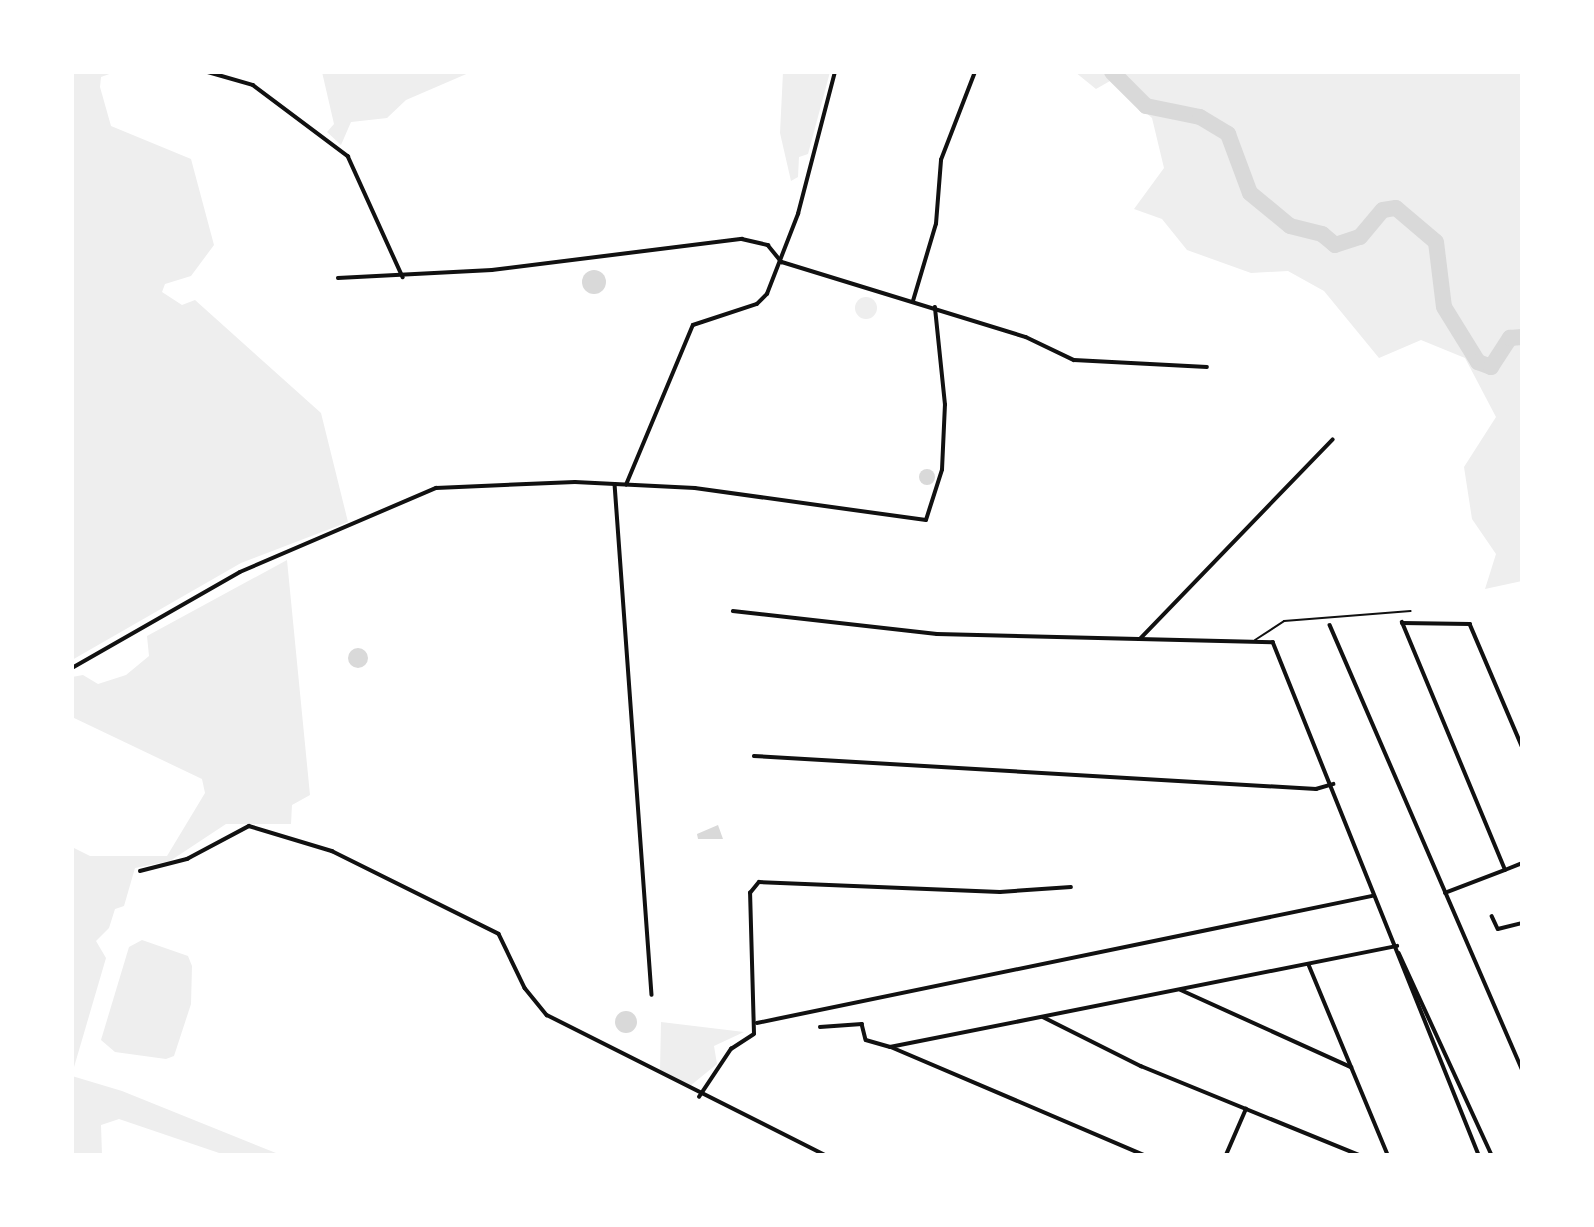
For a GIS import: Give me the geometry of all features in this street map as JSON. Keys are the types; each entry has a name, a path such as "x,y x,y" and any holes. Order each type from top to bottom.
{"street":[{"path":"208,72 253,85 348,156 403,277"},
{"path":"626,485 692,325 757,304 782,262 835,72"},
{"path":"913,300 936,224 942,160 975,72"},
{"path":"338,278 403,277 729,239 760,241 782,262 913,300 1026,337 1074,360 1207,367"},
{"path":"72,668 292,550 436,488 615,484 717,491 782,505 926,520 942,470 943,377 934,308"},
{"path":"1140,639 1265,503 1332,440"},
{"path":"615,484 652,995"},
{"path":"733,611 937,634 1273,642 1333,784 1479,1155"},
{"path":"1505,870 1402,623 1470,624 1522,746"},
{"path":"1330,625 1522,1069"},
{"path":"754,756 1316,789 1333,784"},
{"path":"140,871 187,859 249,826 332,851 499,934 540,1010 699,1097 825,1155"},
{"path":"1445,893 1522,863"},
{"path":"757,1023 750,893 763,880 1000,892 1070,887"},
{"path":"699,1097 757,1023 1372,896"},
{"path":"1492,916 1498,929 1522,923"},
{"path":"890,1047 1397,946"},
{"path":"1398,953 1458,1074 1492,1155"},
{"path":"1309,965 1388,1155"},
{"path":"1179,989 1351,1067"},
{"path":"1042,1017 1246,1109 1359,1155"},
{"path":"820,1027 862,1024 866,1040 890,1047 1144,1155"},
{"path":"1447,1079 1458,1074"},
{"path":"1226,1155 1246,1109"}],"lane":[{"path":"1253,643 1284,621 1411,611"}],"shaded area":[{"path":"72,72 115,72 101,77 100,87 111,126 191,159 214,245 191,276 165,284 162,292 182,305 195,300 321,413 348,522 241,563 72,660"},
{"path":"322,72 471,72 406,100 387,118 351,122 341,145 327,132 334,124"},
{"path":"783,72 830,72 808,154 799,157 798,177 791,181 780,133"},
{"path":"1075,72 1522,72 1522,581 1485,589 1496,554 1472,519 1464,467 1496,417 1465,358 1421,340 1379,358 1324,291 1288,271 1251,273 1187,250 1162,219 1134,209 1164,168 1152,118 1110,81 1096,89"},
{"path":"594,270 603,273 606,282 603,291 594,294 585,291 582,282 585,273"},
{"path":"866,297 874,300 877,308 874,316 866,319 858,316 855,308 858,300"},
{"path":"927,469 933,471 933,483 927,485 921,483 919,477 921,471"},
{"path":"287,560 310,795 292,805 291,824 226,824 170,861 135,868 124,906 115,909 109,928 96,941 106,958 72,1074 72,847 90,856 167,856 205,793 202,779 72,717 72,677 83,675 98,684 126,675 149,656 147,636"},
{"path":"354,648 362,648 368,658 362,668 354,668 348,662 348,654"},
{"path":"718,825 723,839 698,839 697,834"},
{"path":"142,940 188,956 192,966 191,1004 174,1056 166,1059 115,1052 101,1040 129,947"},
{"path":"626,1011 634,1014 637,1022 634,1030 626,1033 618,1030 615,1022 618,1014"},
{"path":"661,1022 744,1032 714,1046 717,1064 690,1086 660,1070"},
{"path":"72,1076 122,1091 281,1155 225,1155 119,1119 101,1125 102,1155 72,1155"}],"waterway":[{"path":"1112,72 1146,106 1200,117 1228,134 1250,193 1290,226 1322,234 1335,245 1360,237 1383,210 1396,208 1436,242 1444,307 1478,362 1491,367 1510,338 1522,337"}]}
